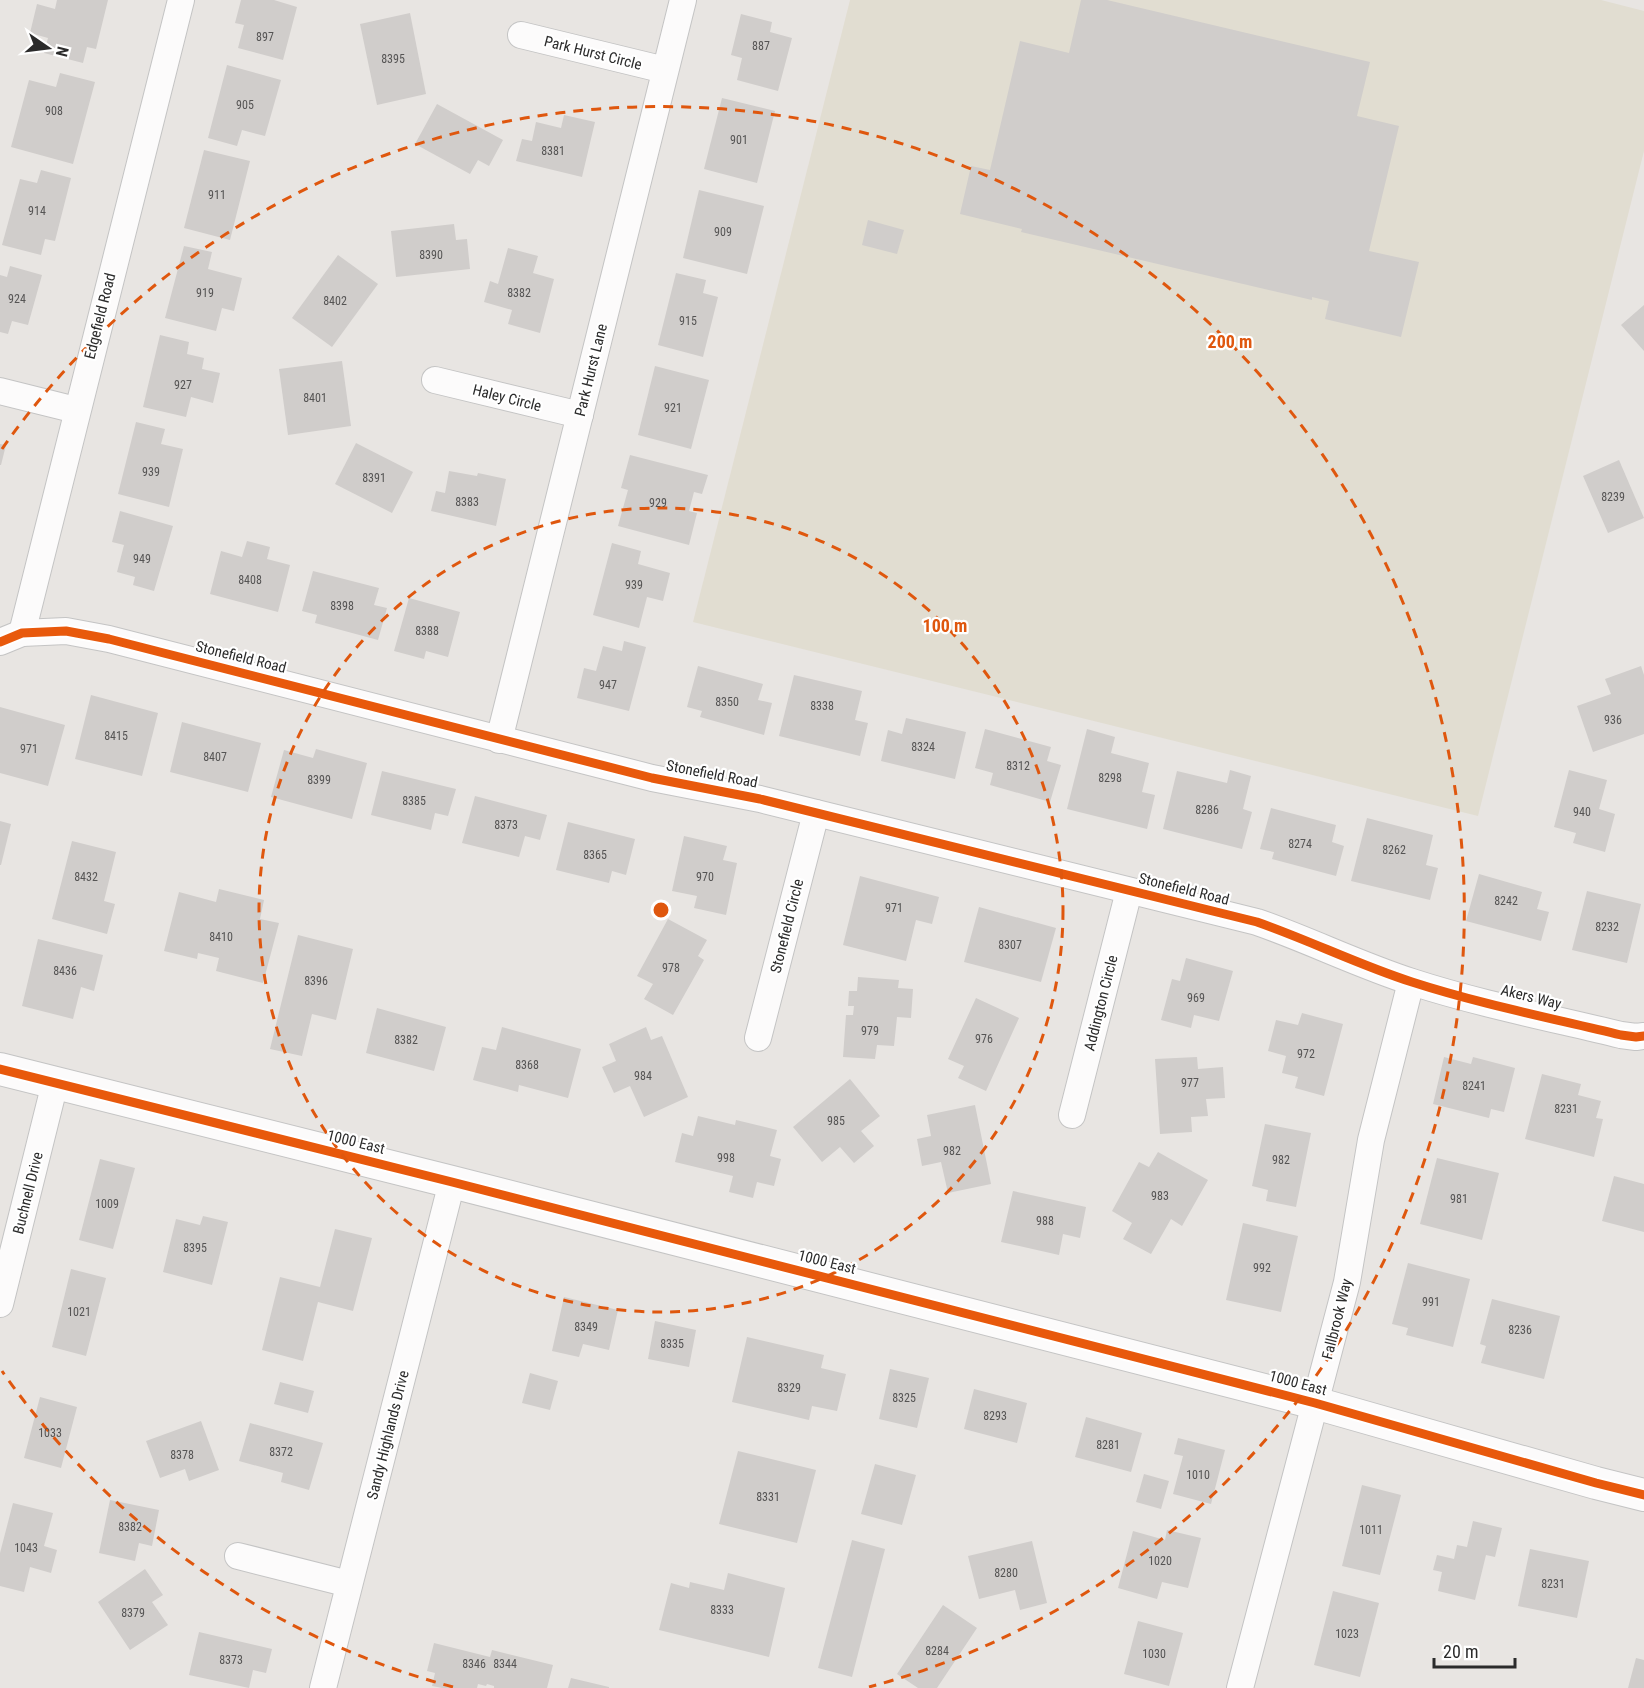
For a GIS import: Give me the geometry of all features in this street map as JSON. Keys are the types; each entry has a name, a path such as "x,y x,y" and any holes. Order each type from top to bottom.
{"street":[{"name":"Edgefield Road","path":"11,637 76,410 181,0"},
{"name":"Park Hurst Lane","path":"499,740 682,0"},
{"name":"Park Hurst Circle","path":"521,35 665,70"},
{"name":"Haley Circle","path":"435,380 580,415"},
{"path":"0,391 76,410"},
{"name":"Stonefield Road","path":"11,637 66,631 109,639 652,778 760,799 1257,922 1411,982"},
{"name":"Stonefield Circle","path":"758,1038 816,813"},
{"name":"Addington Circle","path":"1072,1115 1129,891"},
{"name":"Akers Way","path":"1411,982 1621,1035 1644,1036"},
{"name":"Fallbrook Way","path":"1240,1688 1347,1282 1371,1140 1411,982"},
{"name":"1000 East","path":"0,1069 453,1182 1315,1403 1644,1495"},
{"name":"Buchnell Drive","path":"0,1304 55,1083"},
{"name":"Sandy Highlands Drive","path":"323,1688 453,1182"},
{"path":"238,1556 350,1584"}],"shaded area":[{"path":"850,0 1601,0 1644,11 1644,151 1478,816 693,622"}],"building":[{"path":"57,0 108,0 96,49 87,47 83,63 44,53 48,38 30,33 37,4 55,9"},
{"path":"241,0 274,0 297,7 283,60 238,48 244,25 235,23"},
{"path":"1081,0 1107,0 1370,62 1357,116 1399,126 1369,251 1419,262 1401,337 1325,319 1329,301 1312,297 1312,300 1021,232 1022,229 960,214 971,166 990,170 1020,41 1069,53"},
{"path":"410,13 426,94 377,105 360,24"},
{"path":"741,14 772,22 770,32 792,38 778,91 737,80 742,58 731,55"},
{"path":"227,65 281,80 265,136 242,130 237,146 208,138"},
{"path":"60,73 95,82 73,164 11,147 29,80 56,87"},
{"path":"722,98 775,111 757,183 704,169"},
{"path":"437,104 503,140 489,166 478,160 470,174 415,144"},
{"path":"564,115 595,122 582,177 516,161 522,139 532,141 536,122 561,128"},
{"path":"204,150 250,161 230,240 184,228"},
{"path":"41,170 71,178 55,241 45,239 41,255 2,245 20,179 37,183"},
{"path":"699,190 764,206 747,274 683,258"},
{"path":"868,220 904,230 897,254 862,245"},
{"path":"454,224 456,240 467,239 470,269 396,277 391,231"},
{"path":"184,246 212,252 208,269 242,278 234,311 222,308 216,331 165,318"},
{"path":"508,248 538,256 533,273 554,279 540,333 508,324 512,310 484,302 490,281 498,284"},
{"path":"338,255 378,284 332,347 292,318"},
{"path":"10,266 42,275 28,325 12,321 8,334 0,332 0,275 7,277"},
{"path":"676,273 706,280 703,293 718,297 703,357 658,345"},
{"path":"1644,305 1644,351 1621,325"},
{"path":"160,335 189,342 187,354 204,358 202,369 220,373 213,403 191,397 186,417 143,407"},
{"path":"342,361 351,426 288,435 279,369"},
{"path":"655,366 709,380 691,449 638,435"},
{"path":"136,422 165,429 161,444 183,449 169,507 118,494"},
{"path":"356,443 413,472 392,513 335,484"},
{"path":"0,444 6,445 1,465 0,465"},
{"path":"630,455 708,475 702,494 694,492 689,511 697,513 689,545 618,526 628,490 621,488"},
{"path":"1619,460 1644,518 1608,533 1583,476"},
{"path":"449,471 477,476 478,473 506,479 496,526 431,511 436,491 445,493"},
{"path":"120,511 173,526 154,591 133,585 135,577 117,572 124,545 112,542"},
{"path":"247,541 270,547 267,559 290,565 278,612 210,594 221,551 242,557"},
{"path":"612,543 641,551 638,564 670,573 663,601 647,597 639,628 593,615"},
{"path":"313,571 379,588 374,605 387,608 378,640 315,623 317,615 302,611"},
{"path":"409,598 460,612 448,657 426,651 424,659 394,651"},
{"path":"624,641 646,647 629,711 577,698 584,668 596,671 603,646 622,651"},
{"path":"698,666 763,684 758,700 772,703 764,735 700,717 702,711 687,707"},
{"path":"1641,666 1644,675 1644,734 1593,752 1577,706 1611,694 1605,679"},
{"path":"794,675 862,691 855,720 868,723 860,756 779,736"},
{"path":"91,695 158,713 142,776 75,759"},
{"path":"0,707 65,725 48,786 0,773"},
{"path":"906,718 966,732 955,779 881,761 888,730 902,734"},
{"path":"182,722 261,743 248,792 170,772"},
{"path":"985,729 1051,747 1047,761 1061,765 1050,802 990,785 993,773 975,768"},
{"path":"1087,729 1115,737 1111,753 1149,763 1142,792 1155,795 1147,829 1067,809"},
{"path":"316,749 367,763 352,819 271,797 284,750 313,758"},
{"path":"1230,770 1251,776 1243,809 1252,812 1242,849 1163,829 1177,771 1227,783"},
{"path":"1569,770 1607,780 1599,809 1615,814 1605,852 1573,843 1576,833 1554,827"},
{"path":"382,771 456,789 448,816 435,813 431,830 371,815"},
{"path":"475,796 547,815 540,840 525,836 519,857 462,843"},
{"path":"1271,808 1336,825 1332,842 1344,846 1336,876 1272,859 1274,852 1260,849"},
{"path":"1367,818 1433,835 1426,865 1438,868 1430,900 1351,881"},
{"path":"0,821 11,824 1,865 0,865"},
{"path":"568,822 635,839 626,875 612,871 609,883 556,870"},
{"path":"684,836 727,846 723,860 737,863 726,915 694,908 697,896 672,891"},
{"path":"72,841 116,852 104,901 115,904 107,934 52,919"},
{"path":"1479,874 1542,892 1537,909 1549,912 1541,941 1466,921"},
{"path":"860,876 939,897 932,924 916,920 906,961 843,945"},
{"path":"219,889 264,900 260,919 279,923 263,983 216,971 219,958 198,953 197,959 164,951 179,892 216,902"},
{"path":"1587,891 1641,904 1627,963 1572,950"},
{"path":"979,907 1056,928 1041,982 964,962"},
{"path":"668,919 707,940 698,956 704,960 673,1015 644,999 653,984 637,976"},
{"path":"298,935 353,949 336,1020 312,1014 302,1056 270,1049"},
{"path":"38,939 103,955 94,991 81,987 73,1019 22,1006"},
{"path":"1186,958 1233,971 1219,1021 1194,1015 1191,1028 1161,1020 1172,979 1180,981"},
{"path":"858,977 899,980 898,988 913,989 911,1018 897,1017 894,1046 877,1045 875,1059 843,1057 846,1015 853,1015 854,1006 848,1006 849,991 857,991"},
{"path":"976,998 1019,1018 986,1091 958,1078 964,1066 948,1059"},
{"path":"377,1008 446,1027 434,1071 366,1053"},
{"path":"1302,1013 1343,1024 1324,1096 1295,1088 1298,1077 1282,1073 1286,1056 1268,1051 1276,1020 1298,1025"},
{"path":"502,1027 581,1049 568,1098 519,1085 518,1092 473,1080 482,1047 496,1050"},
{"path":"646,1027 651,1040 662,1036 688,1097 644,1117 630,1086 614,1093 602,1067 616,1061 609,1044"},
{"path":"1197,1057 1198,1069 1223,1067 1225,1098 1206,1099 1208,1116 1191,1117 1192,1132 1160,1134 1155,1059"},
{"path":"1444,1057 1471,1064 1473,1057 1515,1068 1504,1112 1491,1109 1489,1118 1433,1104"},
{"path":"1542,1074 1581,1084 1578,1095 1601,1101 1596,1118 1603,1119 1594,1157 1525,1139"},
{"path":"850,1079 880,1116 861,1131 874,1146 854,1163 840,1147 822,1162 793,1127"},
{"path":"975,1105 991,1184 948,1193 941,1162 922,1166 917,1139 931,1136 927,1115"},
{"path":"698,1116 735,1125 736,1120 777,1130 770,1156 781,1159 774,1186 757,1182 753,1198 729,1192 733,1176 675,1162 682,1133 693,1136"},
{"path":"1265,1124 1311,1133 1296,1207 1266,1201 1268,1190 1252,1186"},
{"path":"1158,1152 1208,1180 1182,1226 1171,1219 1151,1254 1123,1239 1132,1223 1112,1211 1139,1162 1149,1167"},
{"path":"1437,1158 1499,1173 1482,1240 1420,1224"},
{"path":"100,1159 135,1168 113,1249 79,1240"},
{"path":"1614,1176 1644,1184 1644,1232 1602,1221"},
{"path":"1013,1191 1086,1207 1080,1238 1063,1234 1059,1255 1001,1242"},
{"path":"203,1216 228,1222 212,1285 163,1272 176,1219 200,1225"},
{"path":"1243,1223 1298,1236 1281,1312 1226,1300"},
{"path":"335,1229 372,1238 353,1311 318,1302 303,1361 262,1350 280,1277 320,1287"},
{"path":"1408,1263 1470,1279 1453,1347 1406,1335 1408,1328 1392,1324"},
{"path":"71,1269 106,1278 86,1356 52,1347"},
{"path":"564,1297 618,1310 609,1350 583,1344 579,1357 552,1351"},
{"path":"1492,1299 1560,1316 1544,1379 1481,1363 1486,1346 1480,1344"},
{"path":"655,1321 696,1330 689,1367 648,1359"},
{"path":"747,1337 824,1355 821,1368 846,1374 837,1411 812,1406 809,1420 732,1402"},
{"path":"890,1369 929,1378 917,1428 879,1419"},
{"path":"530,1373 558,1381 550,1410 522,1403"},
{"path":"280,1382 314,1391 308,1413 274,1404"},
{"path":"974,1389 1027,1403 1017,1443 964,1429"},
{"path":"40,1397 77,1407 61,1468 24,1458"},
{"path":"1086,1417 1142,1433 1131,1472 1075,1457"},
{"path":"201,1421 219,1470 189,1481 185,1469 160,1478 146,1441"},
{"path":"250,1423 323,1443 309,1490 281,1482 283,1473 239,1461"},
{"path":"1178,1438 1225,1450 1211,1504 1173,1494 1183,1456 1174,1454"},
{"path":"738,1451 816,1470 797,1543 719,1524"},
{"path":"875,1464 916,1475 902,1525 861,1514"},
{"path":"1144,1474 1169,1481 1161,1509 1136,1502"},
{"path":"1362,1485 1401,1495 1380,1575 1342,1566"},
{"path":"110,1500 159,1510 152,1546 139,1543 135,1561 99,1553"},
{"path":"13,1503 53,1513 44,1546 57,1550 51,1573 30,1567 24,1592 0,1586 0,1553"},
{"path":"1473,1521 1502,1528 1495,1557 1486,1555 1475,1600 1438,1591 1442,1572 1433,1570 1437,1555 1454,1559 1457,1545 1467,1547"},
{"path":"1167,1530 1201,1538 1188,1588 1162,1582 1157,1599 1118,1588 1133,1531 1165,1540"},
{"path":"852,1540 885,1549 852,1677 818,1668"},
{"path":"1032,1541 1047,1603 1020,1610 1015,1590 979,1599 968,1556"},
{"path":"1530,1549 1589,1561 1577,1618 1518,1606"},
{"path":"145,1569 163,1595 152,1602 168,1625 130,1650 98,1602"},
{"path":"728,1573 785,1588 769,1657 659,1630 671,1583 689,1588 690,1582 724,1590"},
{"path":"1333,1591 1379,1603 1360,1677 1314,1665"},
{"path":"943,1605 977,1628 937,1688 918,1688 897,1674"},
{"path":"1138,1621 1183,1633 1169,1686 1124,1674"},
{"path":"199,1632 272,1649 266,1673 253,1670 249,1688 189,1675"},
{"path":"434,1643 490,1657 492,1650 553,1665 547,1688 494,1688 487,1684 486,1686 478,1684 477,1688 432,1686 435,1673 427,1671"},
{"path":"1636,1658 1644,1660 1644,1688 1628,1688"},
{"path":"571,1678 609,1687 609,1688 568,1688"}],"cycle path":[{"path":"0,642 22,633 66,631 109,639 652,778 760,799 1257,922 1373,968 1438,990 1621,1035 1644,1036"},
{"path":"0,1069 1315,1403 1644,1495"}]}
